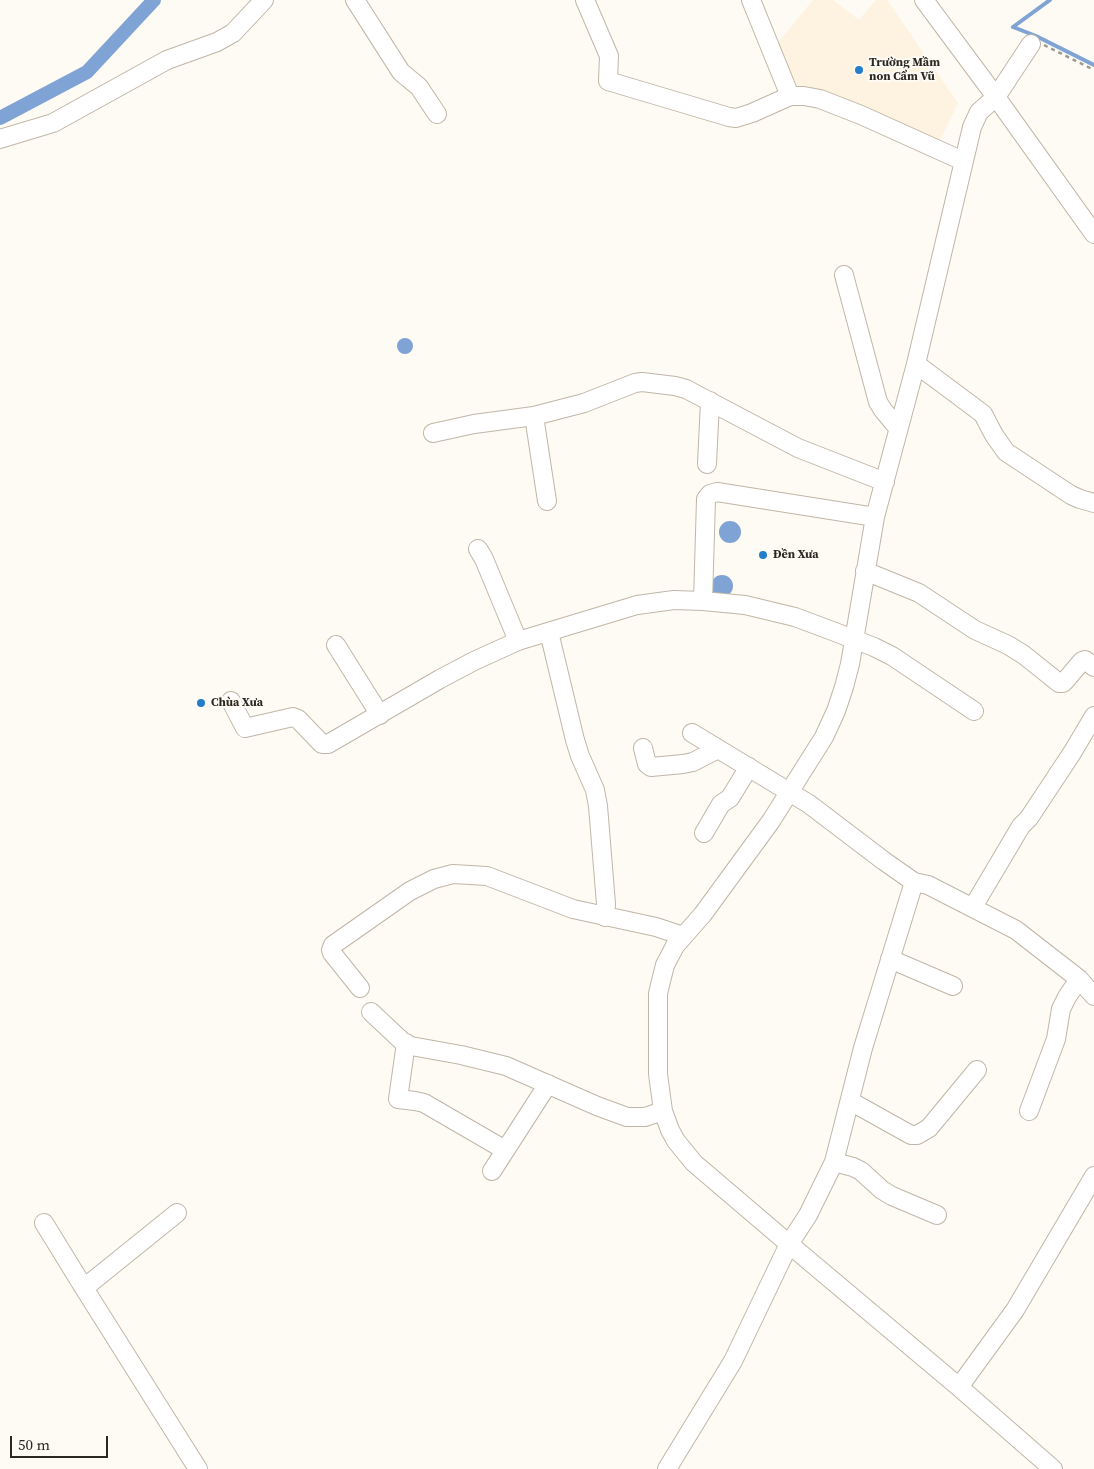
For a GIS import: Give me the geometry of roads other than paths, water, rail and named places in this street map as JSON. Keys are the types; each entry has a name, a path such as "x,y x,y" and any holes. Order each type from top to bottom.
{"street":[{"path":"0,139 53,122 167,60 217,42 233,33 264,0"},
{"path":"355,0 401,72 419,87 437,114"},
{"path":"585,0 609,56 608,81 736,118 790,96 820,99 964,162"},
{"path":"751,0 790,96"},
{"path":"924,0 1094,234"},
{"path":"1031,44 996,97 979,112 972,127 916,364 876,517 854,639 844,687 836,711 824,737 771,821 703,914 683,936 666,965 658,994 658,1074 663,1111 670,1130 684,1153 1053,1469"},
{"path":"844,276 878,402 898,428"},
{"path":"916,364 983,414 1006,452 1071,495 1094,503"},
{"path":"433,433 474,424 534,416 584,403 642,382 680,388 710,400 798,448 885,482"},
{"path":"707,464 710,400"},
{"path":"534,416 547,501"},
{"path":"703,601 706,499 710,494 717,492 876,517"},
{"path":"478,549 484,559 518,641"},
{"path":"865,571 919,593 975,630 1008,645 1024,655 1059,683 1065,681 1082,661 1085,660 1094,667"},
{"path":"231,701 245,728 293,717 298,719 322,744 328,744 440,679 518,641 637,605 674,600 745,606 795,618 854,639 892,656 974,711"},
{"path":"549,632 575,740 595,790 606,904 605,917"},
{"path":"336,645 380,715"},
{"path":"973,907 1020,826 1029,818 1094,716"},
{"path":"692,732 810,804 914,882 928,885 1016,930 1080,979 1094,996"},
{"path":"643,748 647,764 651,767 693,762 718,749"},
{"path":"704,834 721,804 730,798 749,767"},
{"path":"360,988 332,953 333,945 410,891 434,878 453,874 487,876 573,909 656,927 683,936"},
{"path":"667,1469 733,1361 789,1244 808,1215 834,1162 863,1048 914,882"},
{"path":"890,959 952,986"},
{"path":"1029,1110 1056,1039 1062,1009 1067,997 1080,979"},
{"path":"371,1012 411,1046 506,1066 596,1106 627,1117 645,1116 663,1111"},
{"path":"406,1043 398,1099 424,1103 505,1150"},
{"path":"850,1101 911,1135 917,1135 929,1128 977,1070"},
{"path":"492,1171 548,1084"},
{"path":"834,1162 861,1171 882,1190 892,1196 938,1215"},
{"path":"959,1387 1015,1310 1094,1176"},
{"path":"84,1288 176,1214"},
{"path":"44,1223 198,1469"}],"water":[{"path":"405,338 411,340 413,346 411,352 405,354 399,352 397,346 399,340"},
{"path":"730,521 738,524 741,532 738,540 730,543 722,540 719,532 722,524"},
{"path":"722,575 730,578 733,586 730,594 722,597 714,594 711,586 714,578"}],"waterway":[{"path":"0,118 87,72 154,0"},
{"path":"1013,27 1050,0"},
{"path":"1013,27 1036,36 1094,65"}],"place":[{"name":"Trường Mầm non Cẩm Vũ","path":"859,70"},
{"name":"Đền Xưa","path":"763,555"},
{"name":"Chùa Xưa","path":"201,703"}]}
